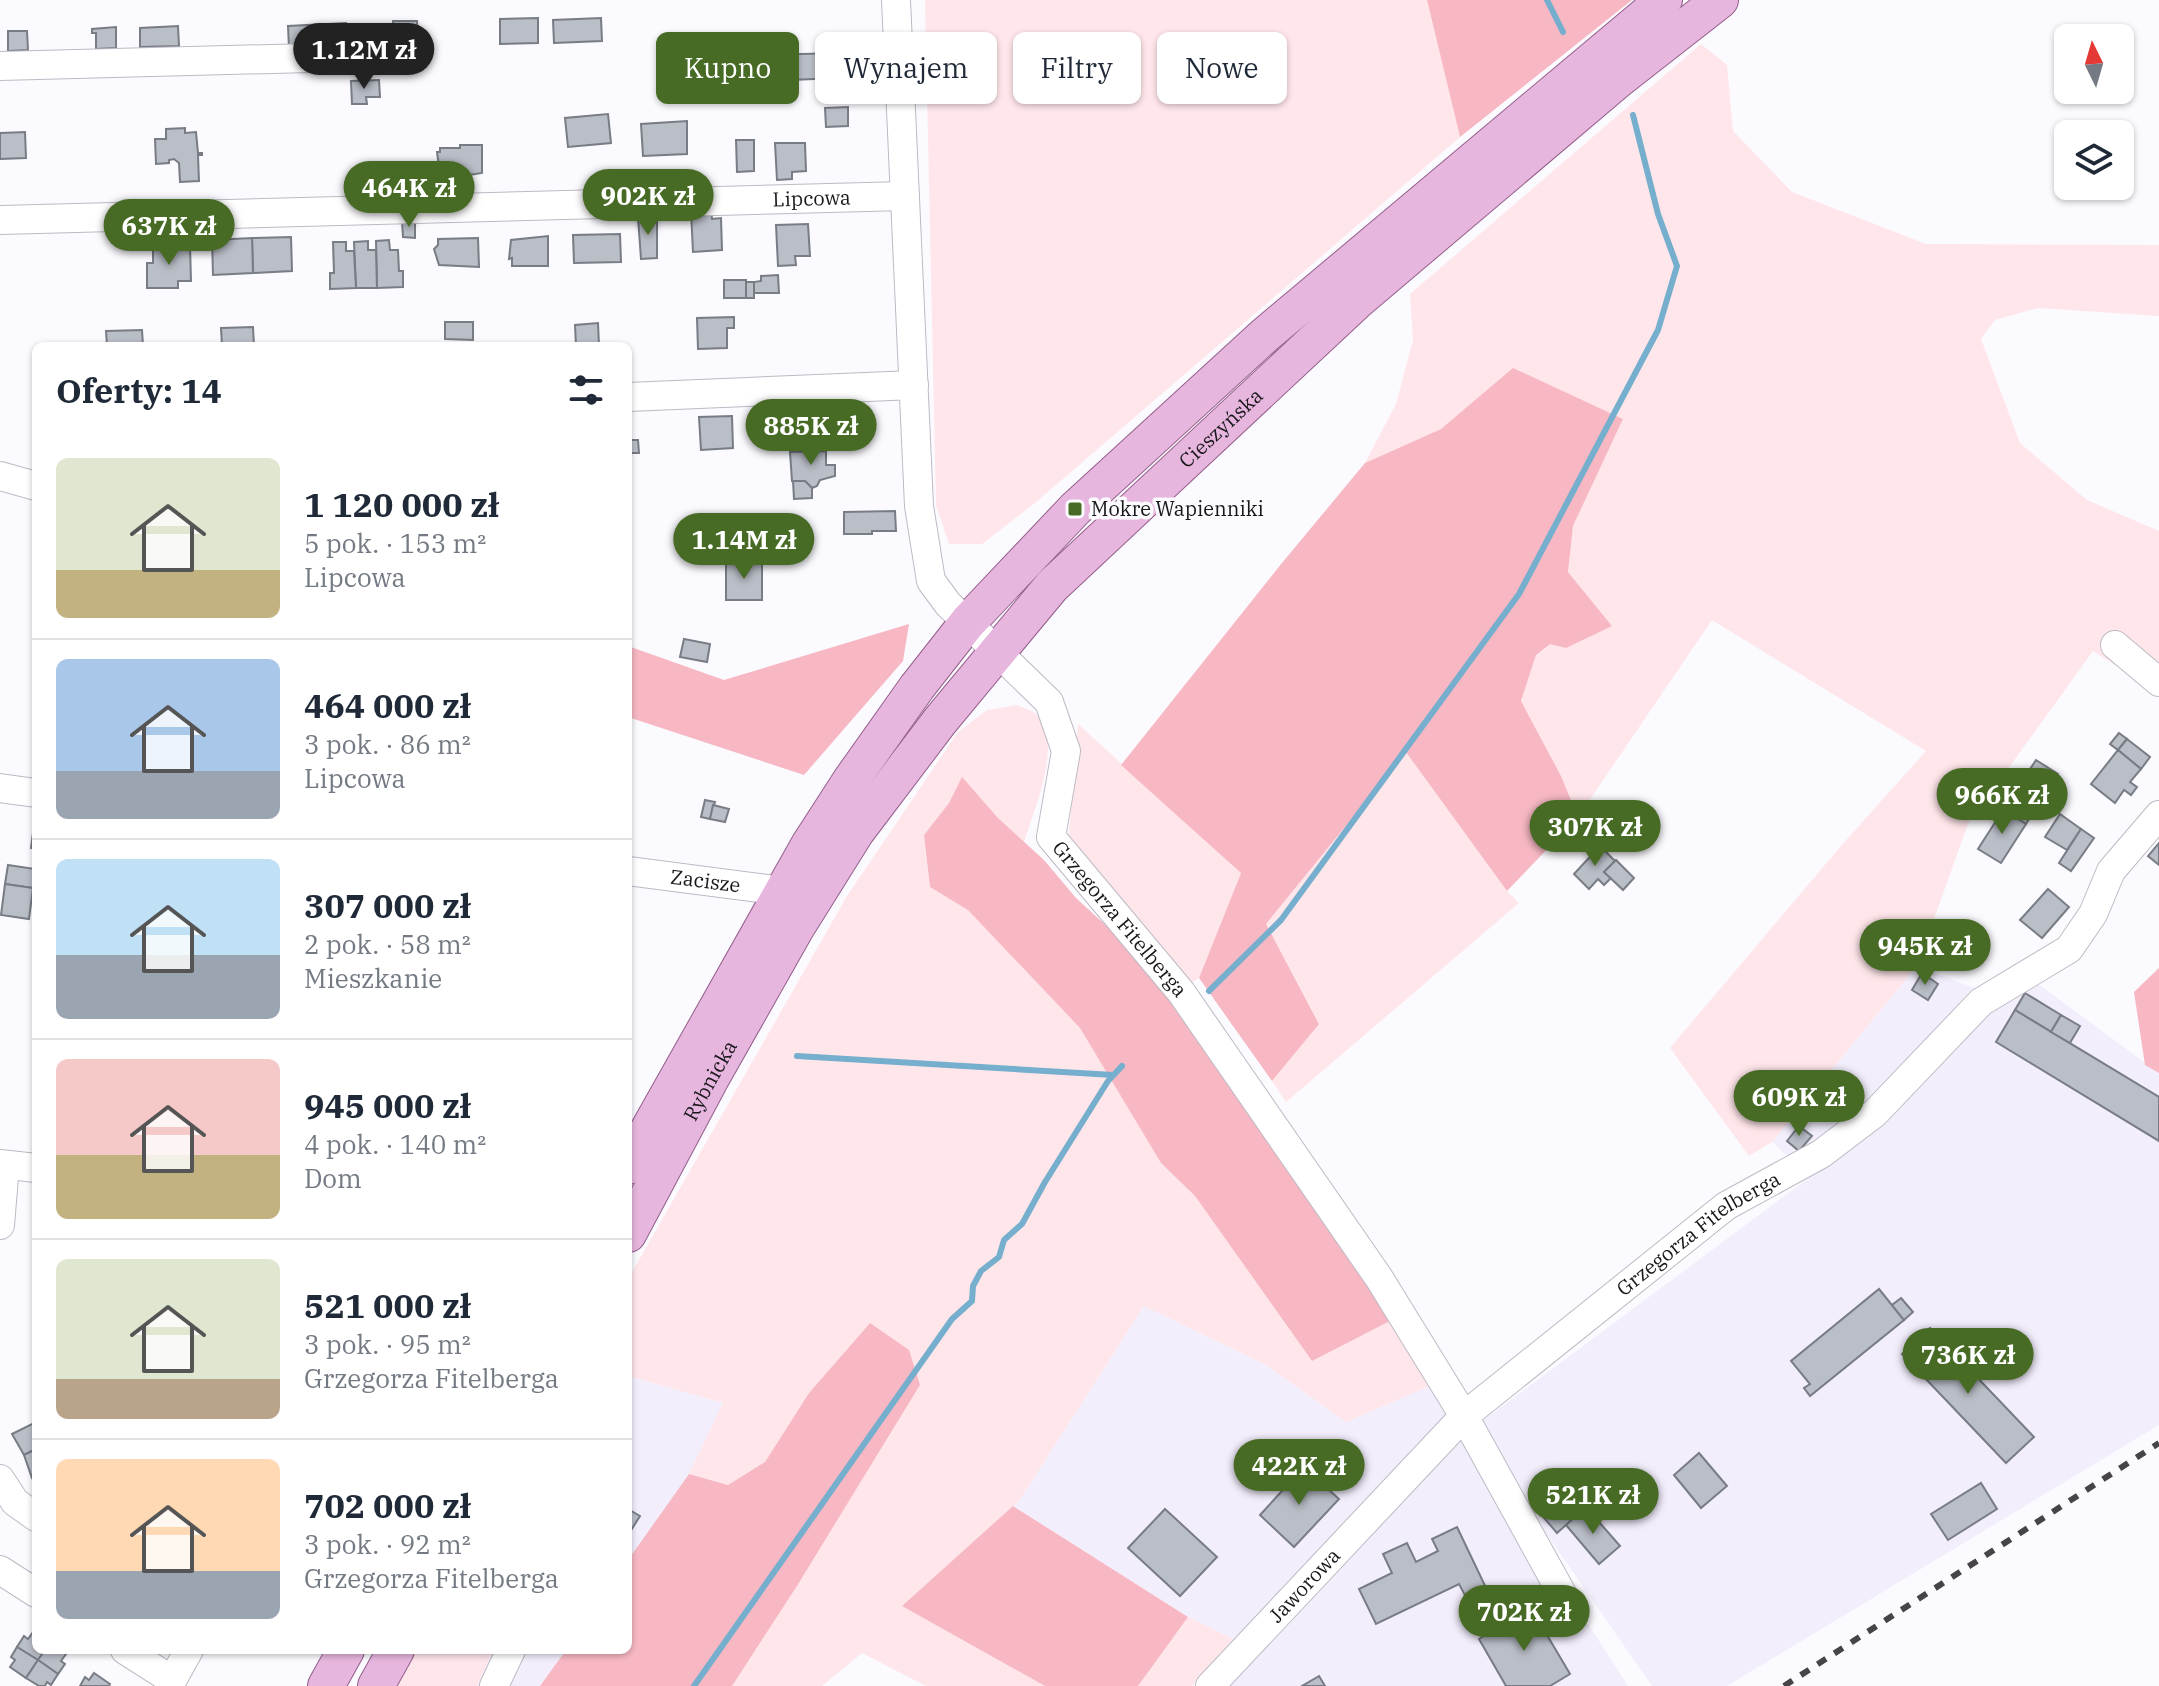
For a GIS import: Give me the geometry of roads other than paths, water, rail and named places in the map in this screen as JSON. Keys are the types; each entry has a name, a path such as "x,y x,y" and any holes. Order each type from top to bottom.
{"main road":[{"name":"Cieszyńska","path":"784,909 851,780 917,687 968,622 1075,509 1265,335 1664,0"},
{"name":"Cieszyńska","path":"784,909 856,832 940,721 1052,586 1357,301 1619,79 1720,0"},
{"name":"Rybnicka","path":"632,1159 784,909"},
{"name":"Rybnicka","path":"632,1226 710,1080 784,909"},
{"path":"326,1686 344,1654"},
{"path":"376,1686 394,1654"}],"street":[{"path":"896,0 919,506 931,581 948,604 998,650"},
{"path":"0,66 386,56"},
{"name":"Lipcowa","path":"0,220 905,196"},
{"path":"632,397 914,385"},
{"path":"0,476 32,485"},
{"path":"2115,645 2159,682"},
{"name":"Grzegorza Fitelberga","path":"998,650 1049,702 1066,751 1051,837 1181,992 1379,1278 1464,1416 1570,1608"},
{"path":"0,788 32,792"},
{"name":"Grzegorza Fitelberga","path":"1464,1416 1726,1206 1821,1154 1875,1113 1981,1002 2069,949 2093,914 2111,871 2159,815"},
{"name":"Zacisze","path":"632,872 784,909"},
{"path":"0,1225 2,1164 32,1168"},
{"name":"Jaworowa","path":"1210,1686 1464,1416"},
{"path":"0,1479 15,1502 32,1514"},
{"path":"0,1570 32,1590"},
{"path":"130,1654 170,1683 187,1654"},
{"path":"494,1686 509,1654"}],"waterway":[{"path":"1547,0 1563,32"},
{"path":"1209,991 1281,920 1519,594 1658,330 1677,266 1658,214 1633,115"},
{"path":"797,1056 1113,1075"},
{"path":"694,1686 952,1319 972,1301 973,1286 981,1271 999,1257 1004,1240 1022,1224 1108,1081 1122,1066"}],"railway":[{"path":"1784,1686 2159,1443"}],"place":[{"name":"Mokre Wapienniki","path":"1075,509"}]}
